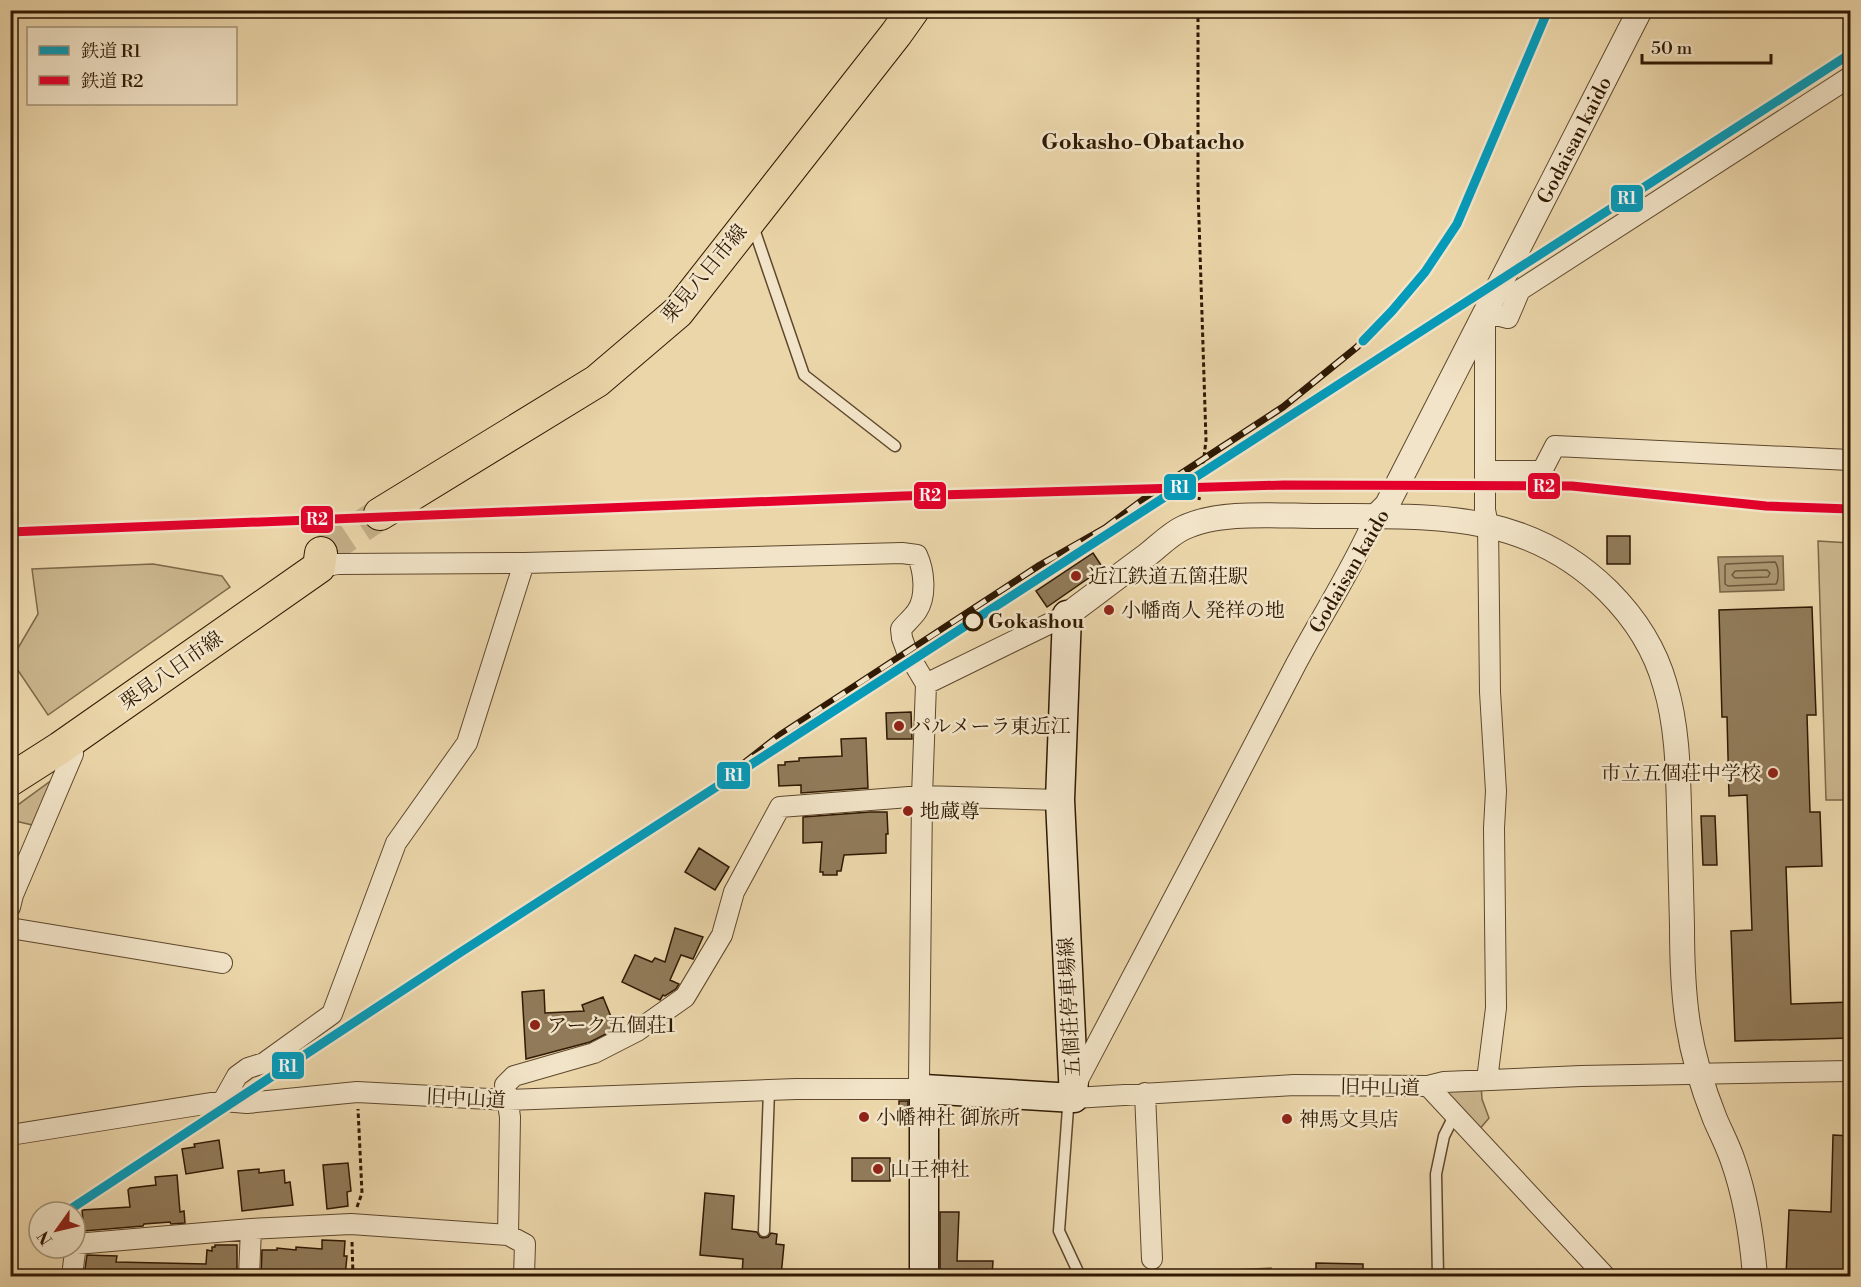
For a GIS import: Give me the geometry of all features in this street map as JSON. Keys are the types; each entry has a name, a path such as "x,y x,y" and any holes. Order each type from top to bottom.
{"main road":[{"name":"栗見八日市線","path":"380,514 597,381 678,312 913,10"},
{"name":"栗見八日市線","path":"10,780 71,740 320,560"},
{"name":"五個荘停車場線","path":"924,1089 1074,1098 1060,800 1067,615"},
{"path":"924,1089 924,1276"}],"street":[{"name":"Godaisan kaido","path":"1074,1098 1079,1078 1297,662 1363,545 1375,517 1387,505 1640,10"},
{"path":"1487,1080 1496,1008 1494,828 1496,791 1490,692 1488,525 1485,510 1485,312 1508,318 1520,290 1851,77"},
{"path":"1485,471 1542,471 1555,446 1851,460"},
{"path":"926,684 1067,615 1182,528 1218,518 1438,518 1509,530 1547,545 1577,563 1622,605 1652,649 1665,685 1674,729 1678,767 1683,987 1688,1027 1700,1074 1736,1172 1747,1215 1755,1276"},
{"path":"320,560 338,564 524,563 902,553 917,555 922,566 922,595 918,610 901,629 907,652 926,684 922,796 919,1080 924,1089"},
{"path":"223,1101 237,1076 248,1068 264,1063 332,1014 396,843 467,743 524,563"},
{"path":"10,907 73,754 71,740"},
{"path":"508,1234 510,1117 505,1085 514,1076 594,1053 637,1031 685,997 722,935 734,892 780,807 922,796 1060,800"},
{"path":"10,928 222,963"},
{"path":"1428,1086 1444,1082 1487,1080 1851,1071"},
{"name":"旧中山道","path":"1074,1098 1294,1085 1428,1086 1605,1276"},
{"name":"旧中山道","path":"10,1135 223,1101 248,1103 357,1092 508,1100 770,1090 924,1089"},
{"path":"1145,1093 1152,1259"},
{"path":"72,1276 76,1244 250,1229 351,1224 508,1234 525,1244 524,1276"},
{"path":"249,1276 250,1229"}],"lane":[{"path":"750,218 804,375 895,446"},
{"path":"764,1231 770,1090"},
{"path":"1074,1098 1068,1108 1059,1231 1080,1276"},
{"path":"1438,1276 1436,1174 1444,1136 1455,1114"}],"path":[{"path":"1197,524 1206,440 1198,189 1198,10"},
{"path":"353,1276 351,1224 362,1193 357,1092"}],"shaded area":[{"path":"1818,541 1850,543 1850,800 1826,800"},
{"path":"153,564 222,576 230,587 48,715 11,660 38,614 32,569"},
{"path":"63,772 41,827 11,820 11,810"},
{"path":"1481,1084 1482,1099 1489,1118 1478,1131 1445,1093 1448,1085"},
{"path":"1271,1268 1272,1276 1124,1276"}],"water":[{"path":"1783,556 1784,590 1720,592 1718,557"}],"building":[{"path":"1607,536 1630,536 1630,564 1607,564"},
{"name":"近江鉄道五箇荘駅","path":"1093,553 1103,568 1047,607 1036,591"},
{"path":"1812,607 1816,715 1807,715 1810,812 1820,812 1822,866 1786,867 1791,1004 1851,1002 1851,1038 1735,1041 1731,931 1752,930 1747,795 1729,796 1727,717 1722,717 1719,610"},
{"name":"パルメーラ東近江","path":"911,712 912,739 887,739 886,713"},
{"path":"866,738 868,788 801,793 801,785 779,786 778,765 799,761 799,758 842,756 841,739"},
{"path":"887,812 886,853 844,855 841,871 837,871 837,875 823,875 823,872 820,872 822,842 803,843 803,817"},
{"path":"1701,816 1715,816 1717,865 1703,865"},
{"path":"699,848 729,867 715,890 685,872"},
{"path":"675,928 703,937 693,959 681,955 670,980 679,984 676,989 663,995 660,1000 622,982 635,955 652,962 655,958 665,962"},
{"path":"544,990 545,1013 584,1011 582,1005 603,997 616,1029 590,1042 526,1059 522,992"},
{"path":"899,1101 908,1101 908,1117 899,1116"},
{"path":"1833,1135 1851,1136 1851,1276 1786,1276 1789,1210 1831,1212"},
{"path":"219,1140 223,1168 186,1174 182,1149 195,1147 194,1144"},
{"name":"山王神社","path":"852,1158 890,1158 890,1181 852,1181"},
{"path":"348,1163 351,1191 347,1192 348,1206 327,1209 323,1165"},
{"path":"259,1169 259,1173 284,1170 285,1183 290,1182 293,1205 242,1211 238,1171"},
{"path":"177,1175 180,1212 184,1211 185,1223 144,1224 143,1226 87,1231 87,1210 130,1207 128,1190 156,1185 155,1177"},
{"path":"705,1193 734,1196 732,1229 757,1232 763,1238 768,1237 771,1233 777,1234 776,1244 784,1245 781,1276 742,1275 743,1259 700,1255"},
{"path":"940,1212 959,1212 957,1261 993,1261 992,1276 940,1276"},
{"path":"322,1240 345,1241 344,1256 347,1256 345,1276 261,1276 262,1250 277,1250 277,1248 296,1250 296,1247 322,1249"},
{"path":"215,1245 237,1245 237,1273 220,1272 220,1276 84,1276 87,1255 117,1256 116,1262 206,1264 207,1250 212,1251 212,1247"},
{"path":"1316,1263 1363,1264 1363,1276 1316,1276"}],"tunnel":[{"path":"321,553 380,514"}],"railway":[{"path":"1105,528 1156,490 1283,407 1357,347 1392,311 1425,272 1457,224 1548,10"},
{"path":"1146,505 1185,484"},
{"path":"698,799 780,735 1040,565 1112,524"}],"rail line":[{"name":"R1","path":"1363,341 1425,272 1457,224 1548,10"},
{"name":"R1","path":"84,1200 461,952 1850,54"},
{"name":"R2","path":"10,532 903,496 1284,485 1572,486 1766,506 1850,509"}],"place":[{"name":"近江鉄道五箇荘駅","path":"1076,576"},
{"name":"小幡商人 発祥の地","path":"1109,610"},
{"name":"Gokashou","path":"973,621"},
{"name":"パルメーラ東近江","path":"899,726"},
{"name":"市立五個荘中学校","path":"1773,773"},
{"name":"地蔵尊","path":"908,811"},
{"name":"アーク五個荘1","path":"535,1025"},
{"name":"小幡神社 御旅所","path":"864,1117"},
{"name":"神馬文具店","path":"1287,1119"},
{"name":"山王神社","path":"878,1169"}],"district":[{"name":"Gokasho-Obatacho","path":"1143,141"}]}
